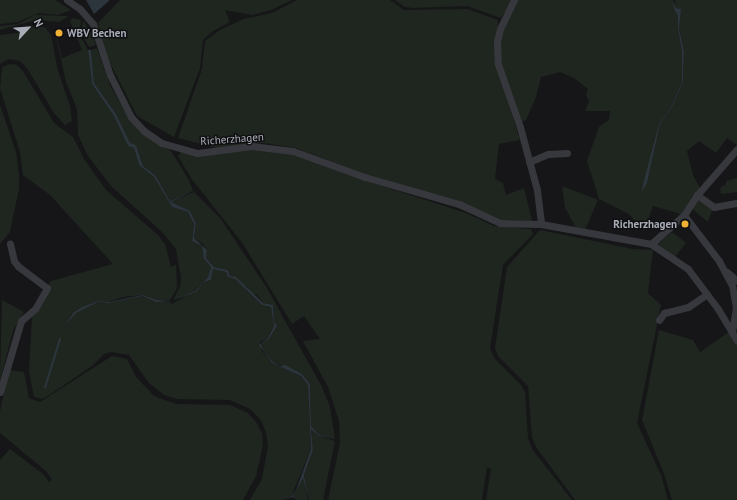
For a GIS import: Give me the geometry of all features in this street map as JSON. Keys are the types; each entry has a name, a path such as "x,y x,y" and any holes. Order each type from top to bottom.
{"street":[{"name":"Richerzhagen","path":"67,0 80,9 93,24 110,75 131,117 144,131 162,143 198,152 258,146 293,151 365,177 458,204 500,223 541,224 651,244 685,266 732,330 737,341"},
{"path":"514,0 500,29 496,51 500,75 529,162 541,211 541,224"},
{"path":"651,244 684,215 697,195 737,149"},
{"path":"529,162 548,154 567,153"},
{"path":"697,195 714,207 737,203"},
{"path":"684,215 725,271 737,281"},
{"path":"0,392 21,321 35,309 47,288 18,266 14,261 10,243"},
{"path":"725,271 736,299 735,323 732,330"},
{"path":"659,320 664,313 688,306 707,294"}],"shaded area":[{"path":"0,0 55,0 71,10 58,15 39,13 18,22 0,24"},
{"path":"86,0 110,0 94,14"},
{"path":"120,0 292,0 271,10 252,15 225,10 230,22 213,31 203,40 200,68 174,137 137,116 105,53 98,23"},
{"path":"297,0 390,0 404,10 467,9 498,20 496,65 520,140 499,144 495,179 503,183 506,195 524,188 532,221 500,220 466,204 359,172 296,148 264,143 217,148 178,138 202,69 205,41 220,30 244,19 272,13"},
{"path":"395,0 513,0 501,18 467,6 413,8 405,7"},
{"path":"516,0 673,0 674,9 678,16 678,29 682,52 682,82 671,107 659,124 645,182 640,191 647,183 660,124 672,107 683,82 684,51 679,29 681,9 676,8 675,0 737,0 737,145 727,138 716,153 699,141 687,151 693,175 700,188 681,214 653,206 644,231 629,214 599,199 587,161 599,127 609,120 610,111 585,111 589,102 586,94 588,89 574,78 560,72 541,77 536,97 526,120 519,123 499,54 501,33"},
{"path":"673,0 676,8 681,9 679,29 684,51 683,82 672,107 660,124 647,183 641,192 659,124 671,107 682,82 682,52 678,29 678,16 674,9"},
{"path":"35,15 68,16 60,22 36,20 0,30 0,26 18,24"},
{"path":"73,18 81,20 79,34 88,50 92,84 114,116 128,146 134,148 139,165 154,177 172,207 188,212 194,224 192,241 202,246 205,250 204,259 211,267 208,277 191,294 173,300 180,287 181,278 176,249 162,232 111,186 88,156 78,135 77,109 66,82 55,32 55,30 62,58 82,50 70,21"},
{"path":"83,21 91,32 96,45 89,47 81,33"},
{"path":"32,27 45,27 51,35 58,71 70,106 72,121 65,125 54,113 27,68 20,61 9,59 0,64 0,35 17,33"},
{"path":"97,48 110,85 130,121 171,151 189,180 193,191 170,201 155,175 143,166 136,145 130,144 116,114 94,83 91,50"},
{"path":"88,50 91,50 94,83 116,114 130,143 136,145 143,166 155,175 170,201 193,191 171,202 190,211 196,223 194,238 207,250 206,258 214,267 228,270 230,276 236,277 263,303 273,305 274,321 277,326 269,339 261,344 263,350 273,362 280,366 285,365 302,374 310,384 311,426 319,435 335,439 319,436 311,429 313,450 304,475 309,500 303,478 293,496 297,500 293,497 282,500 291,497 296,490 311,449 308,385 301,376 272,363 259,345 268,338 274,326 271,307 262,305 235,279 228,277 226,272 213,269 211,280 204,282 196,292 174,301 195,291 208,277 211,267 204,259 202,246 192,241 194,224 188,212 172,207 154,177 139,165 134,148 128,146 114,116 92,84"},
{"path":"10,64 17,65 23,71 54,123 73,137 84,159 106,190 158,235 165,244 171,267 176,265 177,288 170,300 157,300 142,295 123,297 109,302 98,301 82,307 74,312 65,327 75,313 98,302 109,303 142,296 156,302 170,301 171,304 196,292 204,282 211,280 213,269 226,272 228,277 235,279 262,305 271,307 274,326 268,338 260,342 262,351 272,363 301,376 308,385 311,449 291,497 282,500 250,500 262,479 268,446 266,432 260,419 250,409 230,400 177,399 164,395 149,383 129,355 111,352 104,354 92,366 51,394 42,399 34,397 29,372 32,317 43,304 50,286 48,285 51,281 113,264 50,195 23,175 20,152 0,88 2,67"},
{"path":"0,105 16,152 19,189 10,232 0,244"},
{"path":"253,149 279,151 305,158 345,174 466,213 494,226 531,229 533,234 503,265 490,348 494,358 521,385 525,392 528,438 532,449 572,500 486,500 491,469 487,467 482,500 328,500 340,443 339,421 328,387 303,341 320,339 304,316 292,324 243,244 191,178 178,156 181,152 210,155"},
{"path":"737,178 737,192 721,194 720,188 726,184 726,181"},
{"path":"562,186 598,200 585,230 576,228 565,208"},
{"path":"194,192 220,218 267,288 322,387 330,407 335,439 319,435 311,426 310,384 302,374 273,362 263,350 261,344 269,339 277,326 274,321 273,305 263,303 257,295 252,294 247,287 230,276 228,270 214,267 206,258 207,250 203,244 194,238 196,223 190,211 171,202"},
{"path":"697,200 713,208 708,222 691,208"},
{"path":"540,230 633,249 653,250 648,293 661,305 637,423 661,475 668,500 575,500 536,447 532,437 528,386 498,356 495,348 507,267"},
{"path":"672,232 686,243 675,257 658,244"},
{"path":"142,295 157,300 170,301 156,302 142,296 109,303 98,302 76,313 64,327 74,312 82,307 98,301 110,302"},
{"path":"2,300 24,312 13,331 0,381"},
{"path":"659,330 693,340 700,352 729,332 737,345 737,500 672,500 664,474 642,420"},
{"path":"112,356 127,359 136,377 154,396 176,404 230,405 248,413 256,422 262,433 263,445 256,476 243,500 0,500 0,460 10,449 43,474 49,482 52,480 46,471 0,433 0,411 9,370 24,372 29,398 40,402"},
{"path":"311,428 319,436 335,441 323,500 309,500 304,475 313,450"},
{"path":"303,477 308,500 297,500 293,496"}],"waterway":[{"path":"45,388 60,339"}],"place":[{"name":"WBV Bechen","path":"59,33"},
{"name":"Richerzhagen","path":"685,224"}]}
